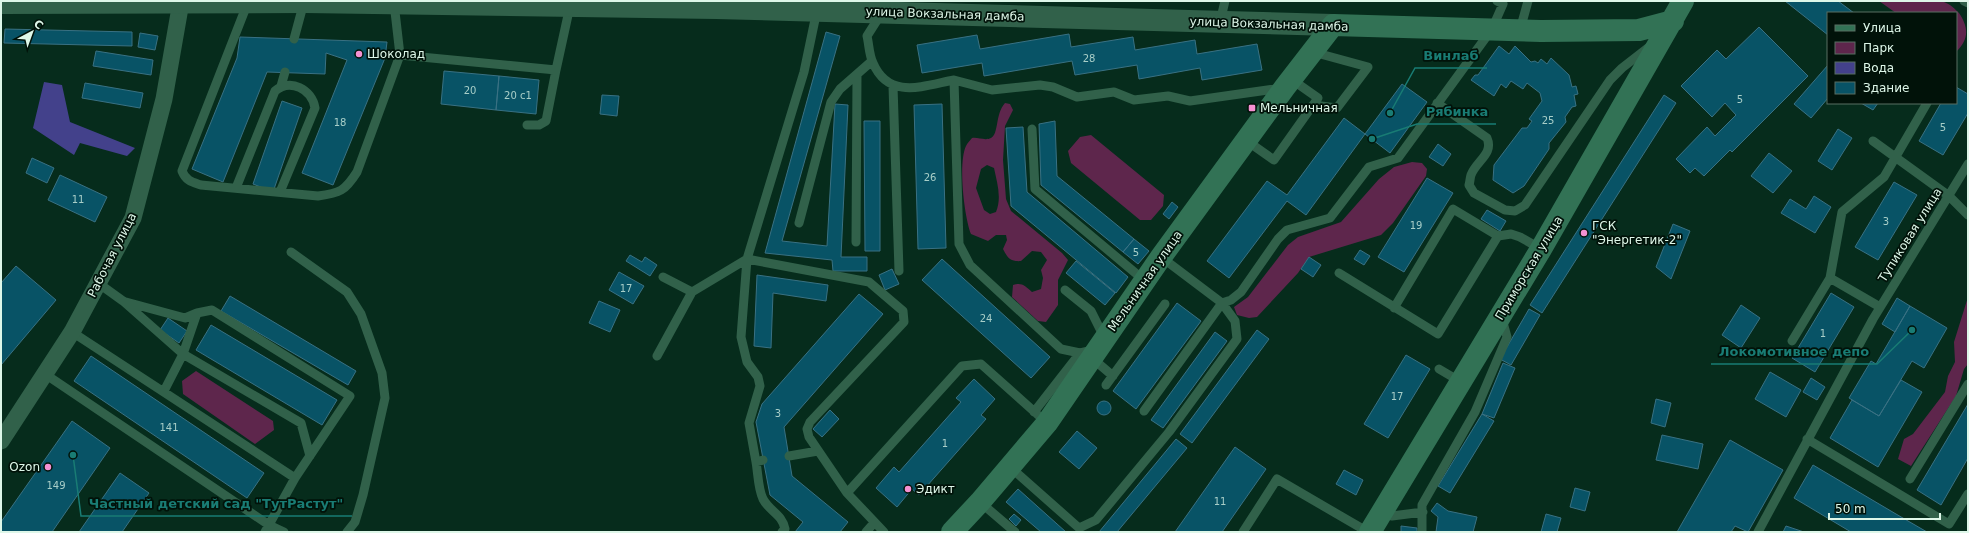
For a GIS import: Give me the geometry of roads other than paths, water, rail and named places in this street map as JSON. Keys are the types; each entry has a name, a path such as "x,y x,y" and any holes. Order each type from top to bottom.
{"main road":[{"name":"Приморская улица","path":"1369,532 1541,250 1683,1"},
{"name":"улица Вокзальная дамба","path":"1333,25 1520,30 1639,30 1668,28"},
{"name":"Мельничная улица","path":"952,532 1010,467 1040,418 1094,350 1246,140 1333,25"}],"street":[{"name":"Рабочая улица","path":"1,441 72,332 133,218 161,112 181,2"},
{"name":"улица Вокзальная дамба","path":"1,3 304,2 570,6 671,4 817,10 874,7 1220,22 1333,25"}],"lane":[{"path":"1220,22 1225,1"},
{"path":"1144,411 1222,303 1232,300 1241,292 1278,239 1287,230 1330,218 1369,167 1398,158 1492,29 1503,4 1497,1"},
{"path":"1520,30 1528,1"},
{"path":"1964,1 1968,3"},
{"path":"248,2 182,171 185,178 202,185 318,196 337,194 349,186 357,172 400,55 394,3"},
{"path":"294,39 304,2"},
{"path":"527,125 539,125 546,121 570,6"},
{"path":"874,7 867,36 872,61 880,76 893,86 909,88 954,80 992,90 1040,85 1053,87 1077,97 1114,92 1134,100 1168,96 1190,101 1288,83 1318,98 1274,160 1246,140"},
{"path":"782,532 785,529 783,520 770,509 762,498 760,461 749,423 760,386 758,376 747,362 741,337 748,259 804,72 817,10"},
{"path":"1437,103 1486,138 1489,145 1487,153 1471,174 1469,185 1474,193 1505,210 1515,211 1525,205 1610,80 1668,28"},
{"path":"1313,52 1368,67 1337,108 1314,105"},
{"path":"400,55 556,70"},
{"path":"799,223 831,102 840,89 872,61"},
{"path":"281,86 285,72"},
{"path":"856,242 857,75"},
{"path":"954,80 959,244 970,265 1061,349 1094,350"},
{"path":"236,188 275,91 281,86 288,84 310,94 315,108 280,192"},
{"path":"893,86 899,271"},
{"path":"1792,341 1830,278 1842,212 1884,177 1926,104"},
{"path":"1032,129 1034,189 1145,280"},
{"path":"1873,141 1948,196 1968,215"},
{"name":"Тупиковая улица","path":"1758,532 1873,319 1968,164"},
{"path":"1394,308 1453,209 1498,236 1516,236 1541,250"},
{"path":"1338,273 1438,334 1498,236"},
{"path":"291,252 347,292 361,314 382,373 385,398 363,495 355,522 347,532"},
{"path":"1010,467 1081,530 1096,520 1169,432 1237,339 1235,322 1222,303 1162,257"},
{"path":"658,356 692,292 748,259 869,282 903,311 904,322 810,422 807,429 808,437 847,493 884,532"},
{"path":"663,277 692,292"},
{"path":"1830,278 1880,307"},
{"path":"98,282 183,354 302,423 310,456"},
{"path":"1066,290 1091,310 1094,350 1113,376"},
{"path":"122,301 185,318 197,313 212,310 350,396 295,478 267,528"},
{"path":"1106,385 1166,304"},
{"path":"164,391 183,354 197,313"},
{"path":"1422,532 1422,505 1475,412 1508,337 1501,316"},
{"path":"72,332 295,478"},
{"path":"847,493 962,366 981,364 1040,418"},
{"path":"1439,369 1461,382"},
{"path":"45,374 267,528 284,532"},
{"path":"1910,478 1968,384"},
{"path":"1807,439 1949,528 1968,494"},
{"path":"789,456 818,451"},
{"path":"1242,532 1277,479 1369,532"},
{"path":"980,502 1015,532"},
{"path":"1383,511 1392,516 1423,512"},
{"path":"866,532 874,523"}],"water":[{"path":"44,82 62,85 70,122 135,148 127,156 80,143 74,155 33,128"}],"place":[{"name":"Шоколад","path":"359,54"},
{"name":"Мельничная","path":"1252,108"},
{"name":"Винлаб","path":"1390,113"},
{"name":"Рябинка","path":"1372,139"},
{"name":"ГСК \"Энергетик-2\"","path":"1584,233"},
{"name":"Локомотивное депо","path":"1912,330"},
{"name":"Частный детский сад \"ТутРастут\"","path":"73,455"},
{"name":"Ozon","path":"48,467"},
{"name":"Эдикт","path":"908,489"}]}
